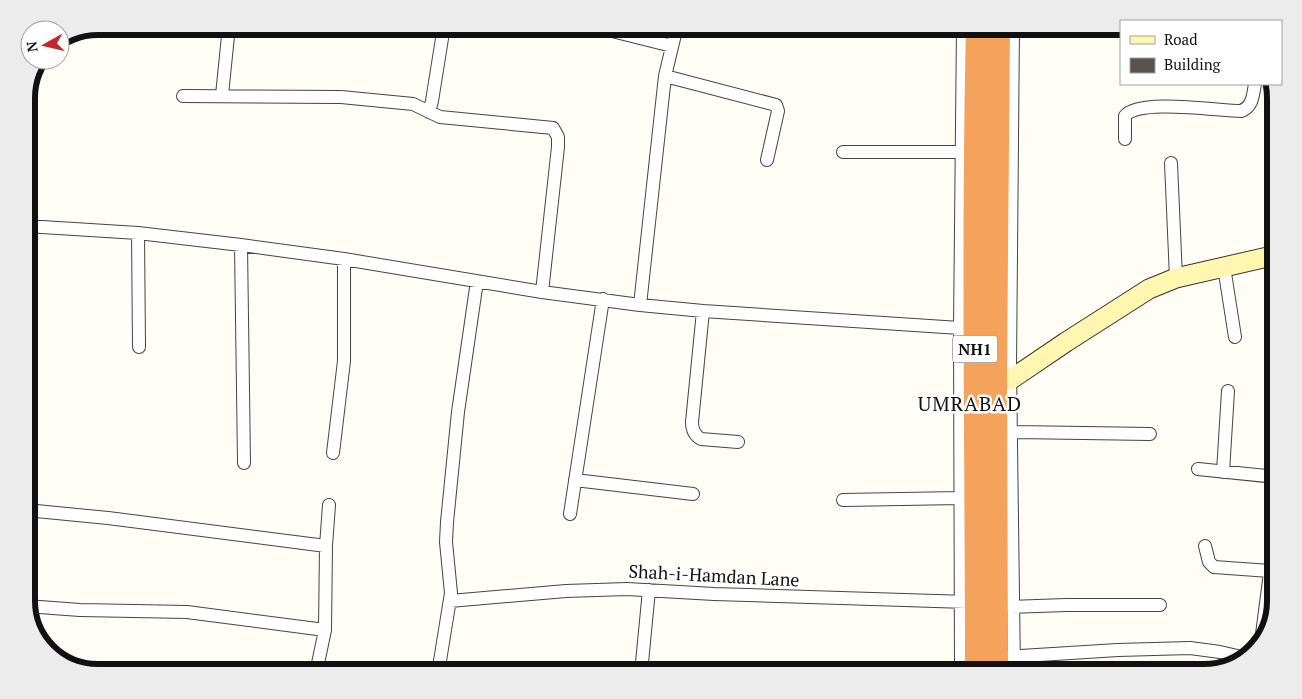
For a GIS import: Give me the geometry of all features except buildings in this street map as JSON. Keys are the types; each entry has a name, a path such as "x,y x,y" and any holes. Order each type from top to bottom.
{"highway":[{"name":"NH1","path":"976,664 969,602 967,329 978,35"},
{"name":"NH1","path":"998,35 1004,171 995,360 1005,664"}],"street":[{"path":"222,95 228,35"},
{"path":"429,112 443,35"},
{"path":"628,35 672,46"},
{"path":"640,304 665,76 675,35"},
{"path":"962,664 969,602 960,498 967,329 962,152 963,35"},
{"path":"1005,664 1012,607 1010,380 1004,171 1012,35"},
{"path":"665,76 774,104 778,111 767,160"},
{"path":"1125,139 1125,116 1130,112 1189,106 1246,110 1250,106 1255,85"},
{"path":"183,96 341,97 413,104 440,117 548,126 553,128 556,132 558,146 542,292"},
{"path":"843,152 962,152"},
{"path":"1171,162 1176,278"},
{"path":"35,226 138,233 241,245 344,259 542,292 703,311 967,329"},
{"path":"138,233 139,347"},
{"path":"241,245 244,463"},
{"path":"1010,380 1149,289 1176,278 1267,257"},
{"path":"333,453 344,360 344,259"},
{"path":"1224,267 1235,337"},
{"path":"439,664 450,601 451,582 446,532 458,412 477,281"},
{"path":"570,514 604,299"},
{"path":"703,311 692,430 697,437 738,442"},
{"path":"1223,472 1228,391"},
{"path":"1010,432 1150,434"},
{"path":"1198,469 1267,476"},
{"path":"575,480 693,494"},
{"path":"843,500 960,498"},
{"path":"318,664 326,630 326,546 329,505"},
{"path":"35,511 108,518 326,546"},
{"path":"1205,546 1209,562 1214,567 1267,571"},
{"name":"Shah-i-Hamdan Lane","path":"450,601 605,589 969,602"},
{"path":"643,664 648,590"},
{"path":"1262,625 1267,592"},
{"path":"1012,607 1160,605"},
{"path":"35,607 80,610 187,612 326,630"},
{"path":"1013,664 1118,650 1190,648 1235,656"}],"district":[{"name":"UMRABAD","path":"970,403"}]}
